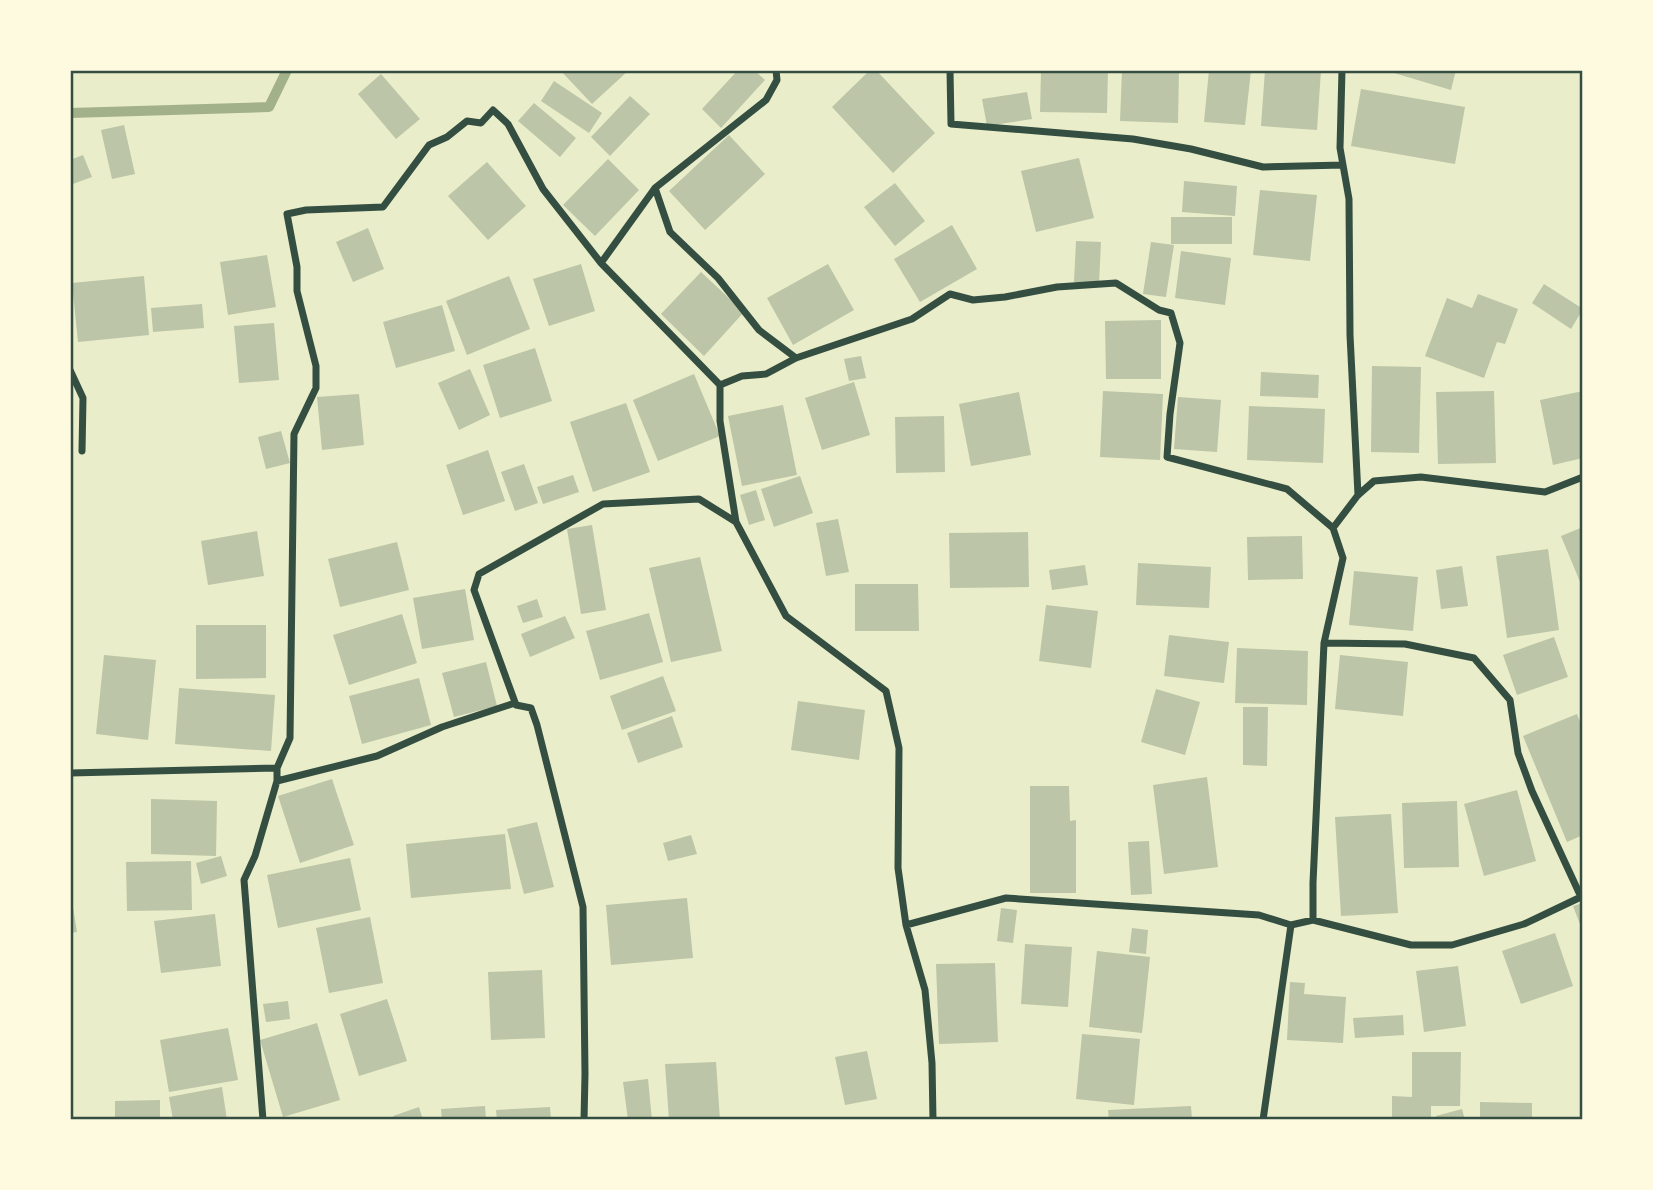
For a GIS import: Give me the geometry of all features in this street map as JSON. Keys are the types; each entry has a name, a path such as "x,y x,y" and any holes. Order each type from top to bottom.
{"street":[{"path":"601,263 655,188 766,100 777,80 776,70"},
{"path":"1342,70 1340,148 1349,199 1350,335 1358,495"},
{"path":"951,71 951,124 1133,139 1191,149 1263,167 1343,165"},
{"path":"262,1120 244,880 255,856 277,781 277,768 290,738 294,434 316,388 316,366 297,290 298,267 287,214 306,210 383,207 429,145 447,137 467,121 481,123 493,110 508,124 543,189 601,263 720,385 720,421 736,522 786,616 886,691 899,748 897,841 906,925 925,990 932,1063 933,1120"},
{"path":"655,188 670,232 718,278 759,330 796,358"},
{"path":"720,385 742,376 766,374 796,358 912,319 950,294 973,300 1057,287 1116,283 1159,310 1171,313 1181,343 1170,414 1167,457 1287,489 1333,528 1343,558 1324,643 1312,883 1313,920"},
{"path":"70,370 83,398 82,451"},
{"path":"1333,528 1358,495 1374,481 1421,477 1545,492 1583,477"},
{"path":"515,703 474,590 479,574 603,504 699,499 736,522"},
{"path":"906,925 1006,898 1259,915 1291,925 1313,920 1411,945 1452,945 1524,924 1582,896 1532,791 1518,754 1510,699 1474,658 1405,644 1324,643"},
{"path":"277,781 377,756 442,727 515,703 531,708 583,907 584,1120"},
{"path":"70,773 277,768"},
{"path":"1263,1120 1291,925"}],"building":[{"path":"560,70 629,70 592,104"},
{"path":"738,70 754,70 765,80 721,128 702,109"},
{"path":"870,70 876,70 935,133 893,173 832,107"},
{"path":"1041,70 1108,70 1107,113 1040,112"},
{"path":"1122,70 1179,70 1178,123 1120,121"},
{"path":"1209,70 1251,70 1245,125 1204,122"},
{"path":"1265,70 1321,70 1317,130 1261,126"},
{"path":"1384,70 1456,70 1451,90"},
{"path":"381,74 420,119 396,139 358,94"},
{"path":"554,81 602,113 589,133 541,101"},
{"path":"1361,89 1465,107 1455,164 1351,146"},
{"path":"1027,92 1032,119 987,126 982,99"},
{"path":"630,96 650,114 610,156 591,137"},
{"path":"534,103 576,138 560,157 518,121"},
{"path":"124,125 135,174 112,179 101,130"},
{"path":"729,135 765,174 705,230 669,191"},
{"path":"83,155 92,177 70,185 70,160"},
{"path":"1079,158 1094,218 1036,232 1021,171"},
{"path":"608,159 639,190 595,236 563,205"},
{"path":"487,162 526,206 488,240 448,196"},
{"path":"1184,181 1237,186 1235,216 1182,212"},
{"path":"895,183 925,221 895,246 864,207"},
{"path":"1260,190 1317,195 1310,261 1253,255"},
{"path":"1171,217 1232,217 1232,244 1171,244"},
{"path":"952,225 977,269 920,302 894,259"},
{"path":"368,228 384,269 353,282 336,242"},
{"path":"1076,241 1101,242 1099,284 1074,282"},
{"path":"1151,242 1174,245 1166,297 1143,294"},
{"path":"1181,251 1231,258 1225,305 1175,298"},
{"path":"267,255 276,307 228,315 220,262"},
{"path":"581,264 595,311 549,326 533,279"},
{"path":"828,264 854,310 793,345 767,298"},
{"path":"701,272 744,312 704,356 661,314"},
{"path":"144,276 149,335 78,342 72,283"},
{"path":"509,276 530,329 467,355 446,301"},
{"path":"1544,284 1583,309 1571,329 1532,303"},
{"path":"1478,294 1518,309 1505,344 1497,342 1484,378 1425,356 1447,298 1472,308"},
{"path":"202,304 204,328 153,332 151,308"},
{"path":"442,305 455,351 396,368 383,322"},
{"path":"1161,320 1161,379 1106,379 1105,321"},
{"path":"274,323 279,380 239,383 234,326"},
{"path":"535,348 552,401 500,418 483,365"},
{"path":"861,356 866,378 849,381 844,359"},
{"path":"1372,366 1421,367 1419,453 1371,452"},
{"path":"470,369 490,415 459,430 438,383"},
{"path":"1261,372 1319,375 1318,398 1260,396"},
{"path":"694,374 720,436 658,461 633,400"},
{"path":"854,382 870,435 822,450 805,398"},
{"path":"1103,391 1163,394 1160,460 1100,457"},
{"path":"1494,391 1496,463 1438,464 1436,392"},
{"path":"1583,391 1583,458 1553,465 1540,400"},
{"path":"1019,392 1031,455 971,466 959,404"},
{"path":"359,394 364,445 322,450 317,397"},
{"path":"1178,397 1221,400 1217,452 1174,449"},
{"path":"626,403 650,472 593,492 570,422"},
{"path":"783,405 797,475 742,486 728,416"},
{"path":"1249,406 1325,409 1323,463 1247,460"},
{"path":"944,416 945,472 896,473 895,417"},
{"path":"281,431 290,463 266,469 258,437"},
{"path":"488,450 505,501 463,515 446,465"},
{"path":"524,464 538,503 515,511 501,472"},
{"path":"573,475 579,492 543,504 537,487"},
{"path":"800,476 813,513 774,527 761,489"},
{"path":"756,490 765,520 749,525 740,495"},
{"path":"838,519 849,572 826,576 816,523"},
{"path":"592,525 606,610 581,614 567,529"},
{"path":"1583,527 1583,589 1561,536"},
{"path":"257,531 264,576 208,585 201,541"},
{"path":"1028,532 1029,587 950,588 949,533"},
{"path":"1302,536 1303,579 1248,580 1247,537"},
{"path":"397,542 409,590 340,607 328,559"},
{"path":"1548,549 1559,630 1507,638 1496,556"},
{"path":"700,557 722,651 671,662 649,568"},
{"path":"1138,563 1211,567 1209,608 1136,605"},
{"path":"1085,565 1088,585 1052,590 1049,570"},
{"path":"1462,566 1468,606 1441,609 1436,570"},
{"path":"1354,571 1418,577 1413,631 1349,625"},
{"path":"855,584 918,584 919,631 855,631"},
{"path":"465,589 474,640 422,649 413,598"},
{"path":"537,599 543,617 523,623 517,606"},
{"path":"1046,605 1098,611 1091,668 1039,661"},
{"path":"649,613 663,662 600,680 586,631"},
{"path":"402,614 417,663 349,685 333,635"},
{"path":"565,616 575,638 530,657 521,634"},
{"path":"196,625 266,625 266,678 196,679"},
{"path":"1169,635 1229,642 1224,683 1164,676"},
{"path":"1554,637 1568,677 1517,695 1503,655"},
{"path":"1237,648 1308,651 1307,705 1235,703"},
{"path":"104,655 156,660 148,740 96,734"},
{"path":"1340,655 1408,662 1403,716 1335,709"},
{"path":"486,662 497,706 454,717 442,673"},
{"path":"663,676 676,711 622,730 610,696"},
{"path":"419,678 431,725 362,744 349,696"},
{"path":"179,688 275,695 271,751 175,744"},
{"path":"1156,689 1200,702 1185,755 1141,742"},
{"path":"798,701 865,710 859,760 791,750"},
{"path":"1243,707 1268,707 1267,766 1243,765"},
{"path":"1577,714 1583,729 1583,835 1567,842 1523,736"},
{"path":"672,716 683,747 638,763 627,733"},
{"path":"1207,777 1218,867 1164,874 1153,785"},
{"path":"332,779 354,845 300,863 278,796"},
{"path":"1030,786 1069,786 1070,821 1076,820 1076,893 1030,893"},
{"path":"1517,790 1536,861 1484,876 1464,804"},
{"path":"151,799 217,801 216,856 151,854"},
{"path":"1457,801 1459,867 1404,868 1402,803"},
{"path":"1391,814 1398,913 1341,916 1335,817"},
{"path":"537,822 554,887 524,894 507,829"},
{"path":"505,834 511,889 411,898 406,844"},
{"path":"691,835 697,854 668,861 663,843"},
{"path":"1149,841 1152,894 1131,895 1128,842"},
{"path":"221,856 227,876 201,884 196,863"},
{"path":"350,858 361,910 278,928 267,875"},
{"path":"191,861 192,910 127,911 126,862"},
{"path":"687,898 693,958 611,965 606,905"},
{"path":"1583,903 1583,932 1573,906"},
{"path":"73,907 77,932 70,933 70,908"},
{"path":"1001,908 1017,910 1013,943 997,941"},
{"path":"215,914 221,966 161,973 154,921"},
{"path":"370,917 383,983 329,993 316,928"},
{"path":"1132,928 1148,930 1146,954 1129,952"},
{"path":"1555,933 1573,986 1521,1004 1502,951"},
{"path":"1025,944 1072,947 1068,1007 1021,1004"},
{"path":"1097,951 1150,957 1142,1033 1089,1027"},
{"path":"995,963 998,1042 939,1044 936,964"},
{"path":"1458,966 1466,1026 1424,1032 1416,971"},
{"path":"542,970 545,1038 491,1040 488,972"},
{"path":"1290,982 1305,983 1304,994 1346,997 1343,1043 1287,1040"},
{"path":"387,999 407,1061 359,1076 340,1014"},
{"path":"288,1001 290,1019 266,1022 263,1004"},
{"path":"1403,1015 1404,1035 1355,1038 1353,1018"},
{"path":"317,1023 340,1100 283,1117 260,1040"},
{"path":"228,1028 238,1080 169,1092 160,1040"},
{"path":"1082,1034 1140,1039 1134,1105 1076,1099"},
{"path":"867,1051 877,1099 845,1105 835,1057"},
{"path":"1412,1052 1461,1052 1460,1106 1431,1106 1431,1119 1392,1118 1392,1096 1412,1097"},
{"path":"716,1062 720,1120 669,1120 665,1064"},
{"path":"648,1079 652,1120 628,1120 623,1082"},
{"path":"222,1087 227,1120 173,1120 169,1097"},
{"path":"160,1100 160,1120 115,1120 115,1101"},
{"path":"1480,1102 1532,1103 1532,1120 1480,1120"},
{"path":"485,1106 486,1120 442,1120 441,1109"},
{"path":"1191,1106 1192,1120 1109,1120 1108,1110"},
{"path":"419,1107 423,1120 395,1120 393,1116"},
{"path":"550,1107 551,1120 497,1120 496,1110"},
{"path":"1462,1109 1465,1120 1437,1120 1436,1116"}],"waterway":[{"path":"70,113 269,107 287,70"}]}
